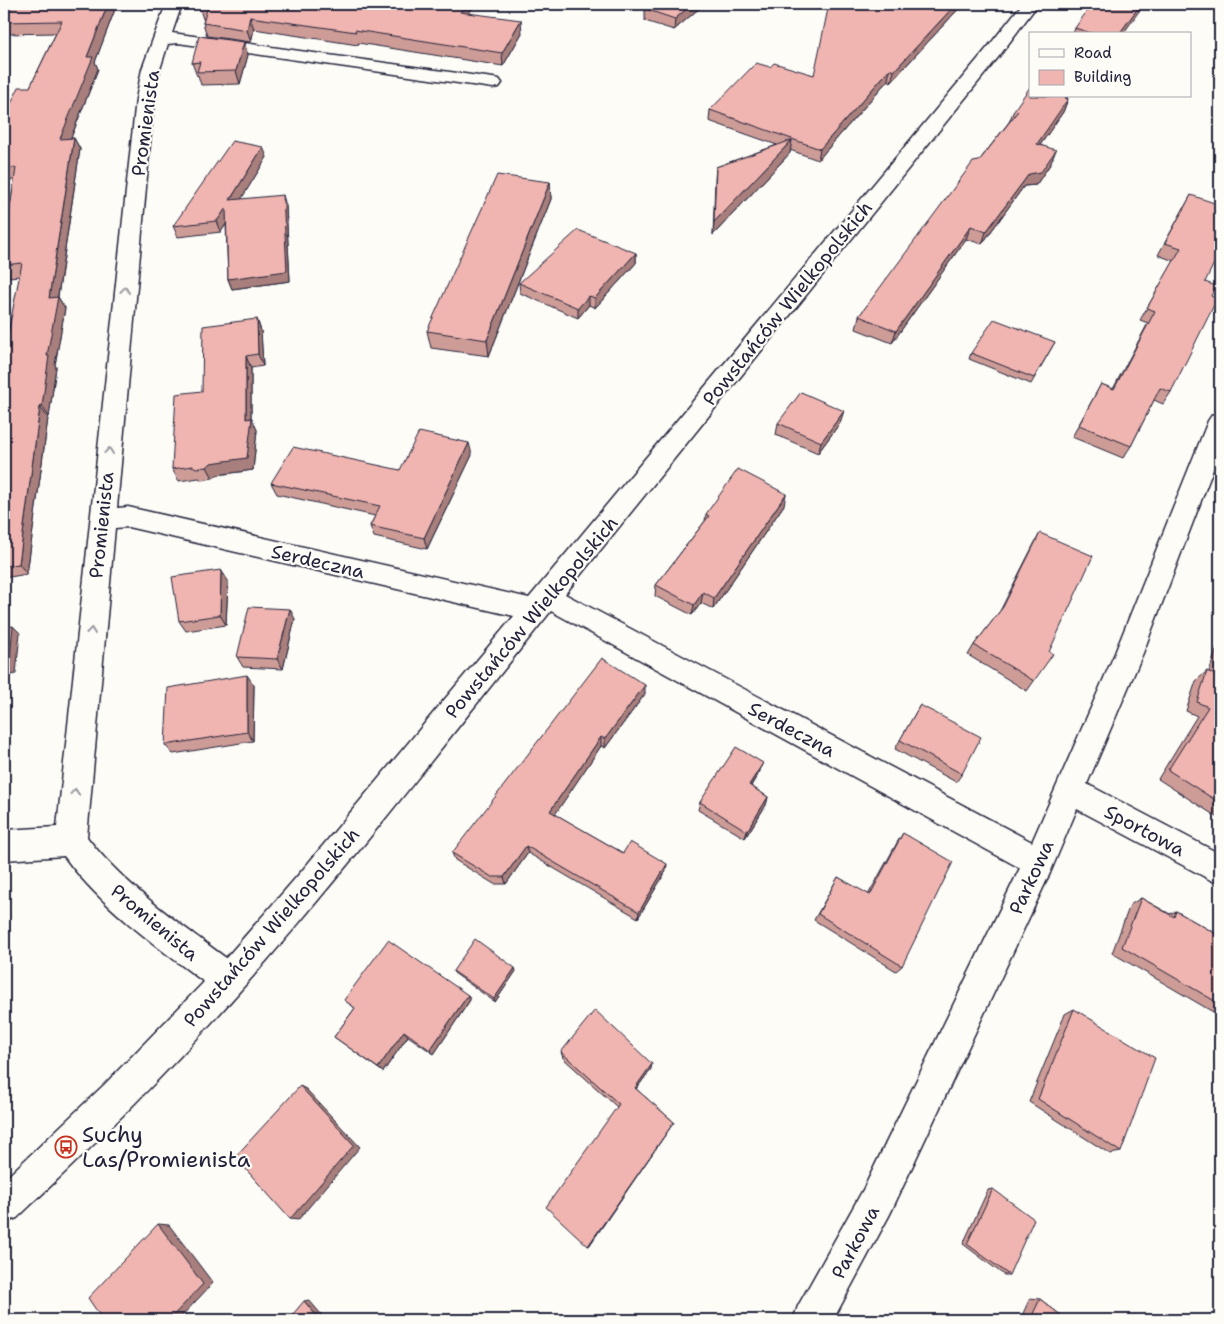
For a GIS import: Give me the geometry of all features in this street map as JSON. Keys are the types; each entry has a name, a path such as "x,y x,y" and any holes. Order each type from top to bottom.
{"street":[{"name":"Promienista","path":"174,4 151,69 145,99 70,841 89,864 113,888 176,941 228,980"},
{"name":"Powstańców Wielkopolskich","path":"4,1205 120,1093 228,980 311,884 540,603 615,515 994,51 1030,4"},
{"path":"161,39 178,38 493,83"},
{"name":"Parkowa","path":"812,1320 877,1201 1038,862 1129,653 1220,421"},
{"name":"Serdeczna","path":"102,519 128,517 540,603 1038,862"},
{"name":"Sportowa","path":"1070,790 1220,870"},
{"path":"4,845 70,841"}],"building":[{"path":"4,4 108,4 87,57 93,57 60,139 74,138 49,298 58,297 47,356 49,356 42,406 40,407 19,564 4,566 4,354 22,263 4,265 4,248 16,168 4,168 4,117 19,87 30,87 62,21 4,22"},
{"path":"199,4 466,4 460,12 521,20 502,53 355,30 356,32 250,17 247,30 203,23 208,6 199,6"},
{"path":"648,4 692,4 675,19 645,9"},
{"path":"829,4 956,4 894,71 890,69 820,149 710,110 756,63 770,67 774,63 814,75"},
{"path":"1092,4 1141,4 1120,32 1088,32 1075,28"},
{"path":"199,36 244,42 236,71 197,72 200,62 192,63"},
{"path":"1029,88 1029,98 1068,99 1037,144 1056,150 1041,172 1029,174 986,232 971,226 896,331 859,316 973,162 979,161 1018,111 1014,110"},
{"path":"792,140 714,222 716,167"},
{"path":"232,141 263,147 230,200 283,195 287,271 228,279 226,208 217,221 173,226"},
{"path":"497,175 550,182 487,340 427,331"},
{"path":"1191,195 1220,205 1220,251 1205,282 1216,286 1211,296 1217,299 1171,392 1160,388 1131,446 1079,425 1101,384 1114,389 1155,311 1147,308 1181,248 1165,243"},
{"path":"578,230 636,253 595,298 589,296 578,308 519,283"},
{"path":"257,319 258,354 246,356 246,419 252,418 247,458 211,463 207,467 196,468 193,466 172,469 176,394 202,391 203,326"},
{"path":"994,319 1055,342 1034,378 971,353"},
{"path":"801,392 844,411 821,442 778,423"},
{"path":"419,432 469,443 424,538 370,526 380,506 271,483 293,447 400,470"},
{"path":"738,469 786,494 714,598 703,592 694,605 656,585 709,516 706,514"},
{"path":"1040,533 1093,556 1049,652 1053,654 1034,681 974,645 1003,607"},
{"path":"221,570 220,615 179,621 172,577"},
{"path":"249,607 290,609 277,659 237,657"},
{"path":"13,626 9,667 4,668 4,627"},
{"path":"602,658 645,685 605,739 601,737 550,811 623,853 630,842 667,864 639,912 526,846 504,877 492,877 452,853"},
{"path":"1220,660 1220,803 1168,770 1208,707 1197,702 1207,671 1215,675"},
{"path":"247,675 247,732 165,745 168,688"},
{"path":"920,705 981,737 962,774 900,740"},
{"path":"736,747 763,763 749,785 768,797 747,831 700,802"},
{"path":"903,833 953,862 902,966 818,914 838,877 870,895"},
{"path":"1141,898 1174,917 1176,911 1220,936 1220,1004 1122,947"},
{"path":"475,939 515,968 494,999 453,971"},
{"path":"388,940 468,995 430,1050 404,1031 378,1068 334,1037 355,1008 344,1000"},
{"path":"1074,1009 1155,1058 1121,1152 1038,1099"},
{"path":"595,1010 652,1064 635,1088 674,1122 588,1246 546,1207 619,1104 561,1052"},
{"path":"300,1086 354,1145 290,1219 235,1157"},
{"path":"993,1189 1034,1219 1009,1275 967,1244"},
{"path":"158,1224 203,1284 169,1320 103,1320 88,1298"},
{"path":"1040,1299 1067,1320 1030,1320"},
{"path":"304,1301 320,1320 288,1320"}],"place":[{"name":"Suchy Las/Promienista","path":"66,1147"}]}
